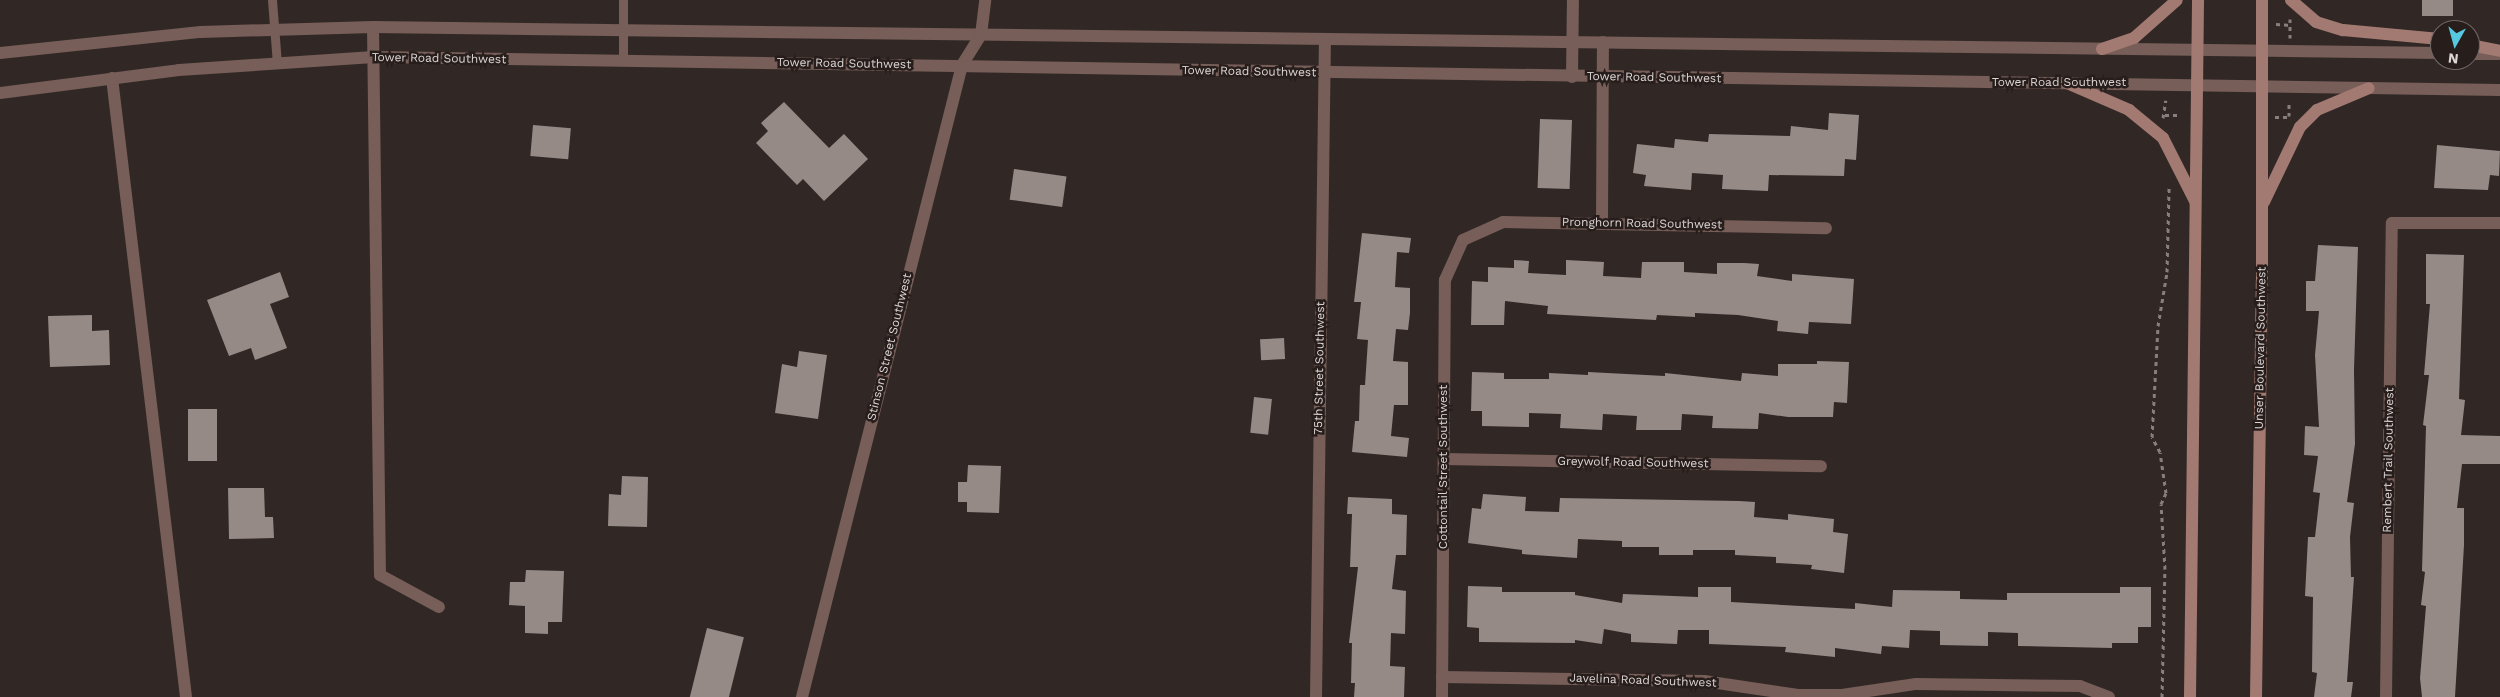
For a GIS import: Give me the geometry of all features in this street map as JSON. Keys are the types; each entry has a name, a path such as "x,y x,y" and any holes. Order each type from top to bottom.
{"main road":[{"path":"2102,49 2134,38 2177,0"},
{"path":"2190,697 2196,204 2195,84 2198,0"},
{"name":"Unser Boulevard Southwest","path":"2256,697 2262,207 2259,52 2262,0"},
{"path":"2291,0 2316,22 2343,30 2430,38"},
{"path":"2480,47 2500,52"},
{"path":"2067,83 2129,110 2162,138 2196,204"},
{"path":"2262,207 2300,127 2317,110 2369,88"}],"street":[{"name":"Stinson Street Southwest","path":"802,697 962,65 981,35 986,0"},
{"path":"1572,77 1573,0"},
{"path":"374,27 380,575 439,607"},
{"path":"0,53 201,32 374,27 2430,53"},
{"name":"75th Street Southwest","path":"1316,697 1325,39"},
{"path":"1602,222 1603,42"},
{"path":"2480,53 2500,52"},
{"name":"Tower Road Southwest","path":"0,93 112,78 374,57 2500,90"},
{"path":"112,78 186,697"},
{"name":"Pronghorn Road Southwest","path":"1463,240 1503,222 1602,222 1826,228"},
{"name":"Rembert Trail Southwest","path":"2386,697 2392,222 2500,223"},
{"name":"Cottontail Street Southwest","path":"1442,697 1445,280 1463,240"},
{"name":"Greywolf Road Southwest","path":"1444,459 1821,466"},
{"name":"Javelina Road Southwest","path":"1442,677 1704,681 1798,695 1842,695 1916,684 2080,686 2110,697"}],"lane":[{"path":"272,0 277,64"},
{"path":"623,0 623,61"}],"path":[{"path":"2290,14 2290,38"},
{"path":"2275,24 2290,25"},
{"path":"2159,123 2165,115 2166,100"},
{"path":"2289,102 2289,117"},
{"path":"2165,115 2180,115"},
{"path":"2162,697 2165,569 2161,504 2166,493 2160,452 2152,437 2158,326 2167,272 2170,191 2168,183"}],"building":[{"path":"2422,0 2453,0 2453,16 2422,16"},
{"path":"784,102 829,148 844,134 868,159 824,201 803,179 797,185 756,143 768,131 761,123"},
{"path":"1829,113 1859,115 1856,160 1845,159 1844,176 1769,175 1768,191 1722,189 1723,175 1692,173 1691,190 1644,186 1646,175 1633,173 1637,144 1674,148 1675,139 1708,142 1709,134 1790,136 1791,126 1828,130"},
{"path":"1540,119 1572,120 1570,189 1538,188"},
{"path":"533,125 571,128 568,159 530,156"},
{"path":"2437,145 2500,151 2499,176 2490,175 2488,190 2434,188"},
{"path":"1014,169 1066,176 1062,207 1010,200"},
{"path":"1362,233 1411,238 1409,253 1397,252 1395,287 1410,288 1410,313 1408,330 1396,329 1393,361 1408,362 1408,405 1394,405 1391,436 1409,438 1407,457 1352,452 1355,421 1359,421 1360,385 1365,385 1368,340 1357,339 1361,302 1354,302"},
{"path":"2318,245 2358,247 2354,370 2355,444 2347,502 2354,503 2350,537 2351,577 2354,577 2347,682 2353,682 2351,697 2314,697 2317,673 2312,672 2313,597 2305,596 2308,537 2315,537 2320,493 2313,492 2318,456 2304,455 2305,426 2319,427 2315,355 2319,311 2306,311 2306,281 2315,281"},
{"path":"2426,254 2464,255 2459,399 2465,400 2461,435 2500,436 2500,464 2462,464 2457,508 2464,508 2464,545 2455,697 2422,697 2420,678 2426,606 2421,605 2425,572 2422,571 2426,426 2423,425 2429,375 2424,375 2430,304 2426,304"},
{"path":"1514,260 1529,261 1528,273 1566,275 1566,260 1604,262 1603,276 1641,278 1642,262 1684,262 1684,272 1717,274 1717,263 1744,263 1759,264 1757,276 1792,281 1792,274 1854,279 1851,324 1809,322 1808,334 1777,331 1778,321 1738,315 1695,313 1695,317 1657,315 1656,320 1547,314 1548,306 1505,301 1504,325 1471,325 1472,281 1488,282 1488,267 1514,268"},
{"path":"280,272 289,297 270,304 287,348 255,360 251,348 229,356 207,300"},
{"path":"92,315 92,331 109,330 110,365 50,367 48,316"},
{"path":"1284,338 1285,359 1261,360 1260,339"},
{"path":"799,351 827,355 818,419 775,413 782,364 797,367"},
{"path":"1817,361 1849,362 1847,403 1834,402 1833,417 1788,417 1759,413 1758,429 1712,428 1713,416 1682,414 1681,430 1636,430 1637,416 1603,414 1602,430 1560,428 1561,414 1529,413 1529,427 1482,426 1482,411 1471,411 1472,372 1504,373 1504,379 1549,379 1549,373 1588,375 1588,372 1665,376 1665,373 1741,381 1742,373 1778,376 1778,364 1817,364"},
{"path":"1254,397 1272,399 1268,435 1250,433"},
{"path":"188,409 217,409 217,461 188,461"},
{"path":"968,465 1001,466 999,513 967,512 967,502 958,502 958,482 967,482"},
{"path":"622,476 648,477 647,527 608,526 609,494 621,495"},
{"path":"228,488 264,488 265,517 273,517 274,538 229,539"},
{"path":"1483,494 1526,497 1525,511 1559,512 1560,498 1739,501 1755,502 1754,517 1788,520 1788,514 1834,519 1833,532 1848,534 1844,573 1811,569 1812,565 1776,563 1776,557 1735,555 1735,550 1693,550 1693,555 1659,555 1659,547 1622,547 1622,541 1578,539 1577,558 1522,554 1522,550 1468,543 1472,508 1481,509"},
{"path":"1348,497 1392,499 1392,514 1407,515 1406,555 1396,555 1392,589 1406,591 1405,634 1391,633 1390,666 1405,667 1404,697 1354,697 1355,683 1351,683 1352,643 1349,643 1358,567 1350,567 1352,514 1347,514"},
{"path":"526,570 564,571 562,622 548,622 548,634 525,633 525,606 509,605 510,582 525,582"},
{"path":"1468,586 1502,587 1502,592 1575,592 1575,595 1622,603 1623,594 1698,597 1698,587 1731,587 1731,602 1855,609 1855,603 1892,607 1893,590 1960,591 1960,599 2007,600 2007,593 2120,593 2120,587 2151,587 2151,627 2138,627 2138,643 2112,643 2112,648 2018,646 2018,633 1988,632 1988,646 1940,645 1940,631 1910,630 1909,648 1882,646 1881,654 1835,648 1835,657 1785,652 1786,647 1709,644 1709,630 1678,630 1677,644 1631,642 1631,634 1604,629 1602,644 1575,640 1575,643 1479,642 1479,628 1467,627"},
{"path":"707,628 744,637 729,697 690,697"}]}
